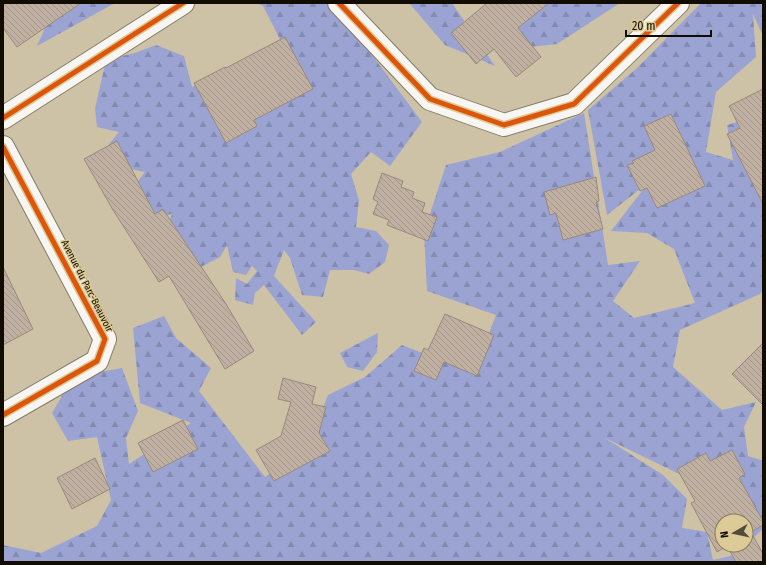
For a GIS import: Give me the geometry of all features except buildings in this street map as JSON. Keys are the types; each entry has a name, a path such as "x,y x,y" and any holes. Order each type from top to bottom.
{"street":[{"path":"3,118 183,3"},
{"path":"339,3 430,99 504,125 574,104 678,3"},
{"name":"Avenue du Parc-Beauvoir","path":"3,147 105,339 96,361 3,415"}],"green space":[{"path":"56,3 115,3 37,46"},
{"path":"257,3 326,3 355,32 422,122 390,166 371,152 351,174 359,200 356,227 376,231 389,245 385,262 369,274 354,270 330,270 323,297 302,295 290,258 284,250 274,276 316,322 302,335 264,285 255,293 253,305 235,300 236,278 247,284 257,271 252,266 246,275 233,272 227,245 220,257 180,278 162,240 172,214 141,220 133,187 145,172 121,167 106,148 119,132 97,127 95,109 106,60 135,53 156,45 184,56 192,87 212,75 286,51 263,6"},
{"path":"409,3 452,3 495,66 445,45"},
{"path":"504,3 620,3 557,44 519,48"},
{"path":"701,3 763,3 763,36 753,14 756,57 716,92 706,152 733,160 727,125 758,116 763,120 763,290 760,294 680,330 673,367 722,410 756,402 744,427 748,456 761,460 763,459 763,529 754,537 754,513 717,513 700,484 605,438 663,475 687,499 682,528 707,532 713,560 754,552 763,562 3,562 3,545 41,553 97,526 111,500 97,437 68,441 52,413 73,377 122,368 138,411 126,438 129,464 191,423 140,403 133,328 164,316 176,338 211,368 199,391 265,477 307,449 328,395 365,377 402,345 474,373 496,315 427,291 424,232 446,165 500,152 584,113 608,265 640,261 613,301 634,318 695,303 674,249 647,233 611,231 649,182 607,215 588,110 637,68"},
{"path":"378,333 377,352 363,371 347,367 340,353"}],"cycle path":[{"path":"3,118 183,3"},
{"path":"339,3 430,99 504,125 574,104 678,3"},
{"path":"3,147 105,339 97,361 3,415"}]}
